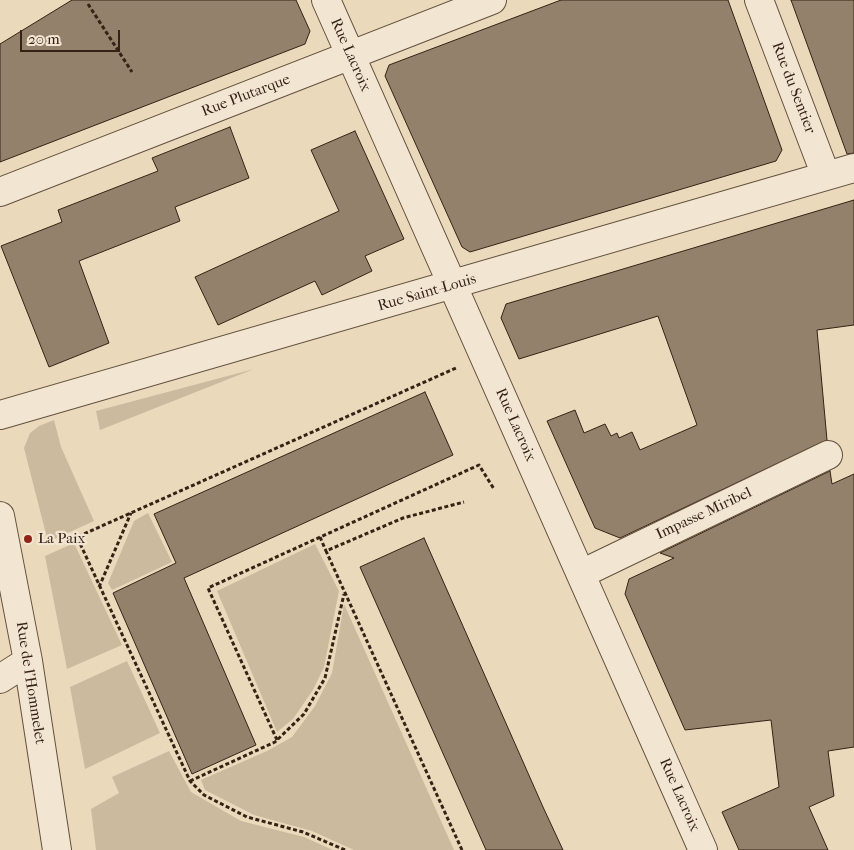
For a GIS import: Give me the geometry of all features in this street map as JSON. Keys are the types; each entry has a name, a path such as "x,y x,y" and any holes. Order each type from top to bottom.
{"street":[{"name":"Rue Lacroix","path":"326,0 703,850"},
{"name":"Rue Plutarque","path":"0,192 492,0"},
{"name":"Rue du Sentier","path":"759,0 826,176"},
{"name":"Rue Saint-Louis","path":"0,415 453,286 854,168"},
{"name":"Impasse Miribel","path":"581,574 828,455"},
{"name":"Rue de l'Hommelet","path":"0,516 28,661 57,850"},
{"path":"0,679 28,661"}],"path":[{"path":"88,4 132,72"},
{"path":"345,850 303,832 246,817 204,795 190,781 77,538 463,366"},
{"path":"277,740 208,588 479,465 494,489"},
{"path":"326,551 403,518 464,502"},
{"path":"99,587 132,513"},
{"path":"320,538 462,850"},
{"path":"190,781 277,740 304,714 325,678 344,593"}],"shaded area":[{"path":"254,369 100,430 96,411"},
{"path":"54,420 61,447 94,521 48,542 24,448 30,433 39,426"},
{"path":"148,513 172,562 112,590 108,583 134,521"},
{"path":"74,543 122,645 67,669 45,556"},
{"path":"315,544 339,591 324,667 313,690 293,719 277,732 217,591"},
{"path":"344,604 454,850 354,850 312,831 254,815 205,790 201,780 267,751 292,737 315,706 332,673"},
{"path":"127,661 160,733 85,769 70,687"},
{"path":"169,751 191,792 241,821 304,837 333,850 96,850 91,809 119,793 112,777"}],"building":[{"path":"72,0 296,0 310,31 305,44 0,162 0,44"},
{"path":"561,0 728,0 782,150 776,161 470,252 462,247 385,76 389,65"},
{"path":"791,0 854,0 854,153 847,154"},
{"path":"230,127 249,178 175,207 180,221 79,261 109,343 49,367 1,246 62,222 58,210 158,171 152,158"},
{"path":"355,131 404,239 365,256 372,271 322,295 315,281 218,325 195,277 339,211 311,150"},
{"path":"854,200 854,325 817,330 827,440 620,538 595,528 547,421 575,410 584,433 605,424 611,436 617,433 619,438 632,432 640,450 697,425 658,316 519,359 501,318 506,304"},
{"path":"425,392 453,455 184,578 256,745 192,774 113,593 176,563 154,514"},
{"path":"830,471 832,484 854,474 854,747 828,751 834,796 809,807 828,850 739,850 722,812 779,787 771,720 685,730 625,594 629,579 674,558 660,553"},
{"path":"424,538 563,850 486,850 360,567"}],"place":[{"name":"La Paix","path":"28,539"}]}
